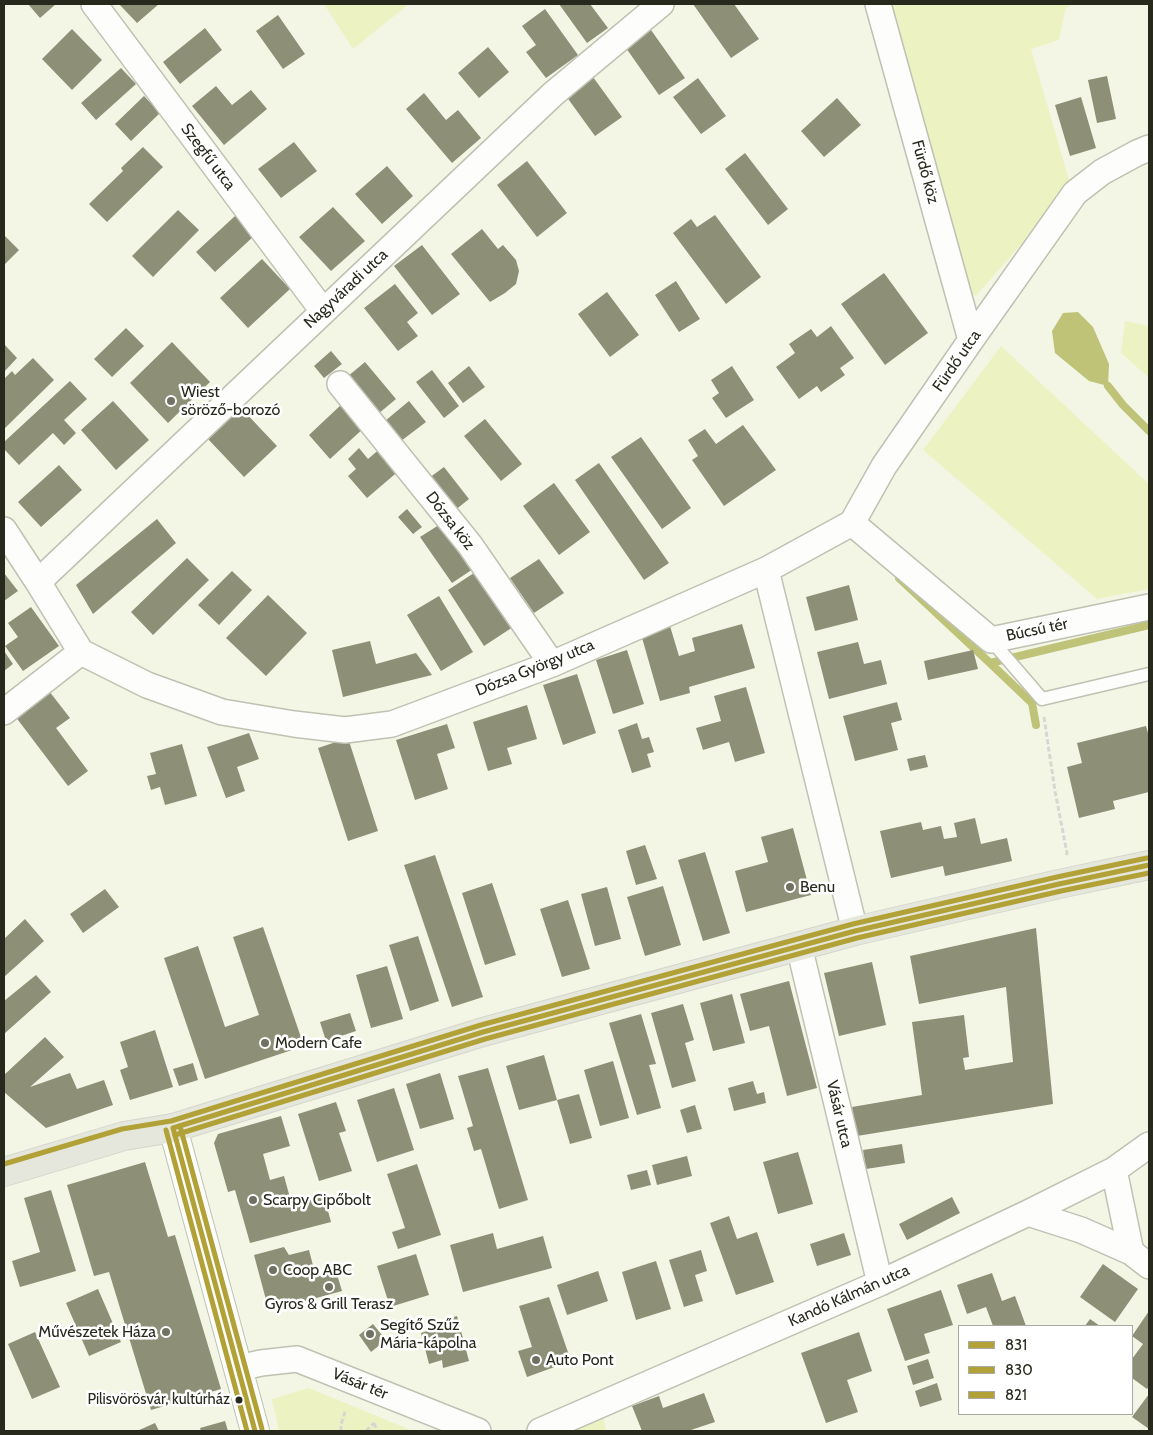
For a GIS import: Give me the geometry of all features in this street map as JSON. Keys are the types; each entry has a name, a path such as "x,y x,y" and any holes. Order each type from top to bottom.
{"main road":[{"path":"4,1171 124,1136 173,1128 483,1032 855,931 1149,865"}],"street":[{"name":"Szegfű utca","path":"94,4 323,311"},
{"name":"Nagyváradi utca","path":"38,582 553,94 661,4"},
{"name":"Fürdő köz","path":"878,4 971,340"},
{"name":"Fürdő utca","path":"852,524 884,466 1075,193 1102,172 1149,148"},
{"name":"Dózsa köz","path":"340,384 470,545 552,664"},
{"path":"852,524 766,570 855,931"},
{"name":"Búcsú tér","path":"852,524 995,644 1149,607"},
{"path":"4,530 81,652 4,712"},
{"name":"Dózsa György utca","path":"81,652 147,685 222,712 345,730 392,724 552,664 766,570"},
{"name":"Vásár utca","path":"799,946 880,1283"},
{"path":"173,1128 255,1431"},
{"name":"Kandó Kálmán utca","path":"540,1431 880,1283 1114,1170 1149,1145"},
{"path":"1114,1170 1140,1259"},
{"path":"1028,1213 1081,1230 1140,1259"},
{"name":"Vásár tér","path":"237,1364 296,1359 478,1431"}],"lane":[{"path":"995,644 1042,699 1149,674"}],"path":[{"path":"1042,699 1067,853 1059,884"},
{"path":"341,1431 344,1412"},
{"path":"366,1431 374,1422 377,1431"}],"shaded area":[{"path":"324,4 409,4 353,49"},
{"path":"890,4 1072,4 1065,10 1059,40 1031,49 1071,187 976,296 968,292"},
{"path":"1078,312 1093,327 1109,364 1108,386 1089,381 1055,353 1052,331 1063,313"},
{"path":"1125,321 1149,326 1149,378 1121,353"},
{"path":"1001,346 1149,484 1149,589 1097,599 923,450"},
{"path":"309,1388 413,1431 279,1431 272,1399"},
{"path":"600,1409 606,1431 550,1431"}],"building":[{"path":"28,4 56,4 40,18"},
{"path":"119,4 159,4 137,23"},
{"path":"559,4 590,4 608,28 587,43"},
{"path":"693,4 734,4 759,39 731,58"},
{"path":"545,9 578,55 546,78 526,52 536,45 522,26"},
{"path":"278,15 305,54 283,69 256,31"},
{"path":"205,28 222,50 180,84 163,62"},
{"path":"72,29 102,60 72,90 42,59"},
{"path":"651,30 685,78 659,95 626,48"},
{"path":"488,47 509,72 479,98 458,73"},
{"path":"121,68 136,84 96,120 81,103"},
{"path":"1107,76 1116,119 1097,123 1088,80"},
{"path":"593,77 622,117 595,136 566,96"},
{"path":"698,78 726,116 701,134 673,97"},
{"path":"216,86 232,105 251,90 267,109 224,145 192,106"},
{"path":"424,93 446,120 458,110 481,138 452,163 406,109"},
{"path":"144,96 160,113 131,141 115,124"},
{"path":"1081,97 1096,148 1070,156 1055,105"},
{"path":"837,98 861,125 824,157 801,131"},
{"path":"294,142 317,171 281,198 258,169"},
{"path":"143,147 163,167 107,222 89,204 123,171 121,168"},
{"path":"745,153 788,209 768,225 725,169"},
{"path":"527,161 567,213 537,237 497,185"},
{"path":"387,166 413,196 382,224 355,194"},
{"path":"333,207 365,241 331,271 299,237"},
{"path":"178,210 199,230 153,277 132,256"},
{"path":"715,215 761,277 726,304 673,233 691,219 697,227"},
{"path":"235,216 254,236 215,272 196,252"},
{"path":"482,229 498,249 503,245 516,260 519,271 516,284 490,302 451,254"},
{"path":"4,235 19,250 4,265"},
{"path":"422,245 460,294 432,315 394,266"},
{"path":"262,259 290,289 248,328 220,298"},
{"path":"884,273 928,333 885,365 841,304"},
{"path":"676,281 700,319 679,332 655,295"},
{"path":"395,284 418,313 407,322 418,336 398,351 364,308"},
{"path":"607,292 639,335 610,357 578,314"},
{"path":"831,326 854,358 840,368 845,375 821,392 817,386 799,399 776,367 795,353 789,344 811,329 817,337"},
{"path":"126,328 144,346 112,377 94,359"},
{"path":"172,342 210,382 168,423 130,383"},
{"path":"4,344 17,358 4,372"},
{"path":"331,351 342,364 324,378 314,366"},
{"path":"33,358 54,380 4,429 4,379 12,371 15,375"},
{"path":"365,362 396,399 378,414 347,377"},
{"path":"469,366 485,387 463,403 448,383"},
{"path":"732,366 754,400 726,418 712,398 719,393 711,380"},
{"path":"432,370 459,406 444,418 416,382"},
{"path":"70,381 87,399 64,420 76,433 64,445 53,433 19,465 4,449 4,442"},
{"path":"113,401 149,440 116,470 81,430"},
{"path":"409,401 426,422 401,441 385,421"},
{"path":"343,403 365,427 330,459 309,435"},
{"path":"241,408 277,446 244,477 208,439"},
{"path":"485,419 522,464 501,481 464,436"},
{"path":"743,425 776,470 724,506 692,460 698,456 688,440 705,429 716,444"},
{"path":"641,437 691,508 662,529 611,457"},
{"path":"382,447 401,469 367,498 348,476 356,469 348,459 359,448 368,459"},
{"path":"599,463 669,563 644,580 575,480"},
{"path":"59,465 82,490 41,527 18,502"},
{"path":"444,467 469,499 454,511 429,478"},
{"path":"554,483 590,532 559,555 523,506"},
{"path":"407,509 422,527 413,534 398,517"},
{"path":"157,519 176,543 93,614 76,585"},
{"path":"442,523 473,569 452,583 420,537"},
{"path":"187,558 209,580 153,635 131,612"},
{"path":"539,559 564,593 534,613 510,578"},
{"path":"480,569 516,625 484,646 448,590"},
{"path":"232,571 252,590 219,625 198,605"},
{"path":"4,573 18,591 4,601"},
{"path":"849,585 858,620 815,631 806,597"},
{"path":"268,595 307,633 266,676 226,638"},
{"path":"439,596 473,652 441,671 407,615"},
{"path":"31,607 59,646 23,671 5,646 18,637 8,623"},
{"path":"742,624 755,668 689,687 690,693 660,701 641,634 670,626 679,656 695,651 692,638"},
{"path":"370,641 376,664 416,653 432,675 343,697 332,650"},
{"path":"858,642 864,664 881,660 887,684 829,699 817,652"},
{"path":"627,650 644,704 613,714 596,660"},
{"path":"973,650 978,669 928,680 924,661"},
{"path":"4,651 13,664 4,671"},
{"path":"577,674 596,733 563,745 543,685"},
{"path":"746,687 765,753 735,762 729,742 703,750 696,728 721,721 714,696"},
{"path":"49,691 70,718 56,728 88,771 68,786 15,716"},
{"path":"897,702 902,720 891,723 898,750 855,761 843,716"},
{"path":"527,705 537,739 507,748 512,764 488,771 473,722"},
{"path":"637,723 642,739 649,737 654,752 647,754 651,767 632,773 618,730"},
{"path":"447,724 455,748 437,754 448,789 415,800 396,740"},
{"path":"1146,726 1149,733 1149,792 1113,801 1115,809 1079,818 1067,767 1082,763 1077,743"},
{"path":"249,733 259,759 237,767 245,791 226,798 207,747"},
{"path":"348,738 378,831 348,841 318,748"},
{"path":"182,744 197,796 165,805 160,787 151,790 147,776 156,774 150,753"},
{"path":"925,755 928,767 910,771 907,759"},
{"path":"975,818 981,844 1007,838 1012,861 945,876 943,866 891,878 880,831 921,822 923,830 941,826 944,839 957,837 954,823"},
{"path":"793,828 811,895 746,912 735,871 768,862 761,837"},
{"path":"645,845 657,879 636,885 626,851"},
{"path":"705,852 730,933 703,941 678,860"},
{"path":"435,855 483,997 452,1007 404,865"},
{"path":"492,883 516,955 485,965 462,893"},
{"path":"663,886 681,945 645,956 627,897"},
{"path":"607,887 621,939 595,946 581,894"},
{"path":"105,889 119,907 83,933 70,914"},
{"path":"568,900 590,969 562,977 540,909"},
{"path":"25,919 44,941 4,977 4,939"},
{"path":"263,927 304,1046 205,1079 164,958 198,946 225,1027 259,1015 233,937"},
{"path":"1036,928 1053,1104 857,1136 852,1107 922,1095 912,1022 964,1015 969,1057 963,1058 965,1070 1013,1062 1006,987 919,1004 910,956"},
{"path":"418,936 439,1001 410,1011 389,945"},
{"path":"872,962 886,1025 839,1036 824,973"},
{"path":"387,966 403,1019 371,1028 356,975"},
{"path":"36,975 51,992 4,1034 4,1001"},
{"path":"789,981 817,1088 787,1096 769,1026 750,1031 740,994"},
{"path":"732,994 745,1043 713,1051 700,1003"},
{"path":"683,1004 694,1040 685,1043 696,1081 672,1088 651,1013"},
{"path":"350,1013 356,1031 326,1041 320,1022"},
{"path":"641,1014 656,1064 649,1065 661,1108 637,1115 609,1023"},
{"path":"155,1030 173,1087 130,1100 120,1070 128,1067 120,1042"},
{"path":"45,1037 64,1057 30,1087 70,1073 77,1089 104,1080 113,1105 46,1128 4,1092 4,1075"},
{"path":"544,1055 557,1100 519,1110 506,1066"},
{"path":"613,1061 629,1118 600,1126 584,1070"},
{"path":"193,1063 198,1080 179,1086 173,1069"},
{"path":"488,1068 528,1200 499,1209 481,1149 474,1151 467,1128 473,1126 458,1076"},
{"path":"440,1073 454,1119 420,1129 406,1084"},
{"path":"753,1081 757,1094 764,1092 766,1103 734,1111 728,1088"},
{"path":"394,1088 414,1150 377,1162 357,1100"},
{"path":"579,1094 592,1138 570,1144 557,1100"},
{"path":"336,1102 346,1131 339,1133 352,1171 319,1181 298,1114"},
{"path":"695,1105 702,1129 687,1133 680,1110"},
{"path":"281,1116 290,1146 263,1154 270,1180 284,1176 292,1205 324,1196 331,1222 250,1243 235,1190 228,1192 214,1143 218,1134"},
{"path":"902,1144 905,1163 866,1169 863,1150"},
{"path":"798,1152 813,1204 778,1214 763,1162"},
{"path":"687,1156 692,1176 657,1185 652,1165"},
{"name":"Művészetek Háza","path":"145,1162 168,1237 175,1235 221,1389 151,1410 109,1272 94,1276 67,1185"},
{"path":"417,1164 441,1235 398,1249 392,1232 405,1228 387,1174"},
{"path":"647,1170 651,1185 631,1190 627,1175"},
{"path":"51,1190 76,1271 20,1287 12,1261 40,1252 24,1198"},
{"path":"952,1197 960,1213 907,1240 899,1224"},
{"path":"729,1216 737,1239 757,1232 774,1282 736,1295 710,1223"},
{"path":"493,1233 497,1249 543,1236 552,1268 463,1292 450,1245"},
{"path":"844,1233 851,1255 817,1266 810,1244"},
{"path":"284,1247 289,1255 309,1250 316,1277 336,1271 342,1291 269,1311 254,1255"},
{"path":"701,1250 707,1271 695,1275 703,1301 684,1307 669,1260"},
{"path":"416,1254 429,1295 390,1307 377,1266"},
{"path":"656,1261 671,1309 636,1320 622,1272"},
{"path":"1103,1264 1138,1289 1115,1322 1080,1297"},
{"path":"598,1271 608,1301 567,1315 557,1285"},
{"path":"992,1273 1002,1301 1015,1296 1026,1325 993,1325 986,1307 967,1314 957,1285"},
{"path":"98,1289 121,1342 89,1356 66,1303"},
{"path":"941,1290 953,1325 924,1334 930,1353 905,1361 887,1309"},
{"path":"549,1297 571,1361 527,1377 518,1351 532,1347 519,1306"},
{"path":"1149,1311 1149,1386 1147,1389 1133,1379 1133,1358 1143,1344 1133,1337"},
{"path":"457,1316 469,1361 443,1368 442,1360 429,1364 421,1333 430,1330 428,1324"},
{"path":"1090,1319 1099,1325 1086,1325"},
{"path":"373,1324 386,1340 371,1352 359,1335"},
{"path":"35,1332 60,1387 32,1399 8,1344"},
{"path":"859,1332 872,1371 847,1380 858,1412 826,1423 801,1353"},
{"path":"928,1359 934,1378 913,1385 907,1366"},
{"path":"937,1383 942,1400 920,1407 915,1391"},
{"path":"704,1393 715,1422 688,1431 642,1431 632,1406 659,1396 663,1408"},
{"path":"1149,1394 1149,1429 1132,1417"},
{"path":"225,1421 228,1431 201,1431 200,1428"},
{"path":"155,1423 159,1431 137,1431"}],"waterway":[{"path":"1108,386 1123,405 1149,431"},
{"path":"899,578 990,663 1149,625"},
{"path":"990,663 1032,703 1036,725"}],"transit line":[{"name":"821","path":"4,1164 122,1129 171,1121 481,1025 853,924 1147,858"},
{"name":"831","path":"173,1128 483,1032 855,931 1149,865"},
{"name":"830","path":"175,1135 485,1039 857,938 1061,891 1149,873"},
{"name":"821","path":"180,1126 262,1429"},
{"name":"831","path":"173,1128 255,1431"},
{"name":"830","path":"166,1130 247,1431"}],"place":[{"name":"Wiest söröző-borozó","path":"171,401"},
{"name":"Benu","path":"790,887"},
{"name":"Modern Cafe","path":"265,1043"},
{"name":"Scarpy Cipőbolt","path":"253,1200"},
{"name":"Coop ABC","path":"273,1270"},
{"name":"Gyros & Grill Terasz","path":"329,1287"},
{"name":"Művészetek Háza","path":"166,1332"},
{"name":"Segítő Szűz Mária-kápolna","path":"370,1334"},
{"name":"Auto Pont","path":"536,1360"},
{"name":"Pilisvörösvár, kultúrház","path":"239,1400"}]}
